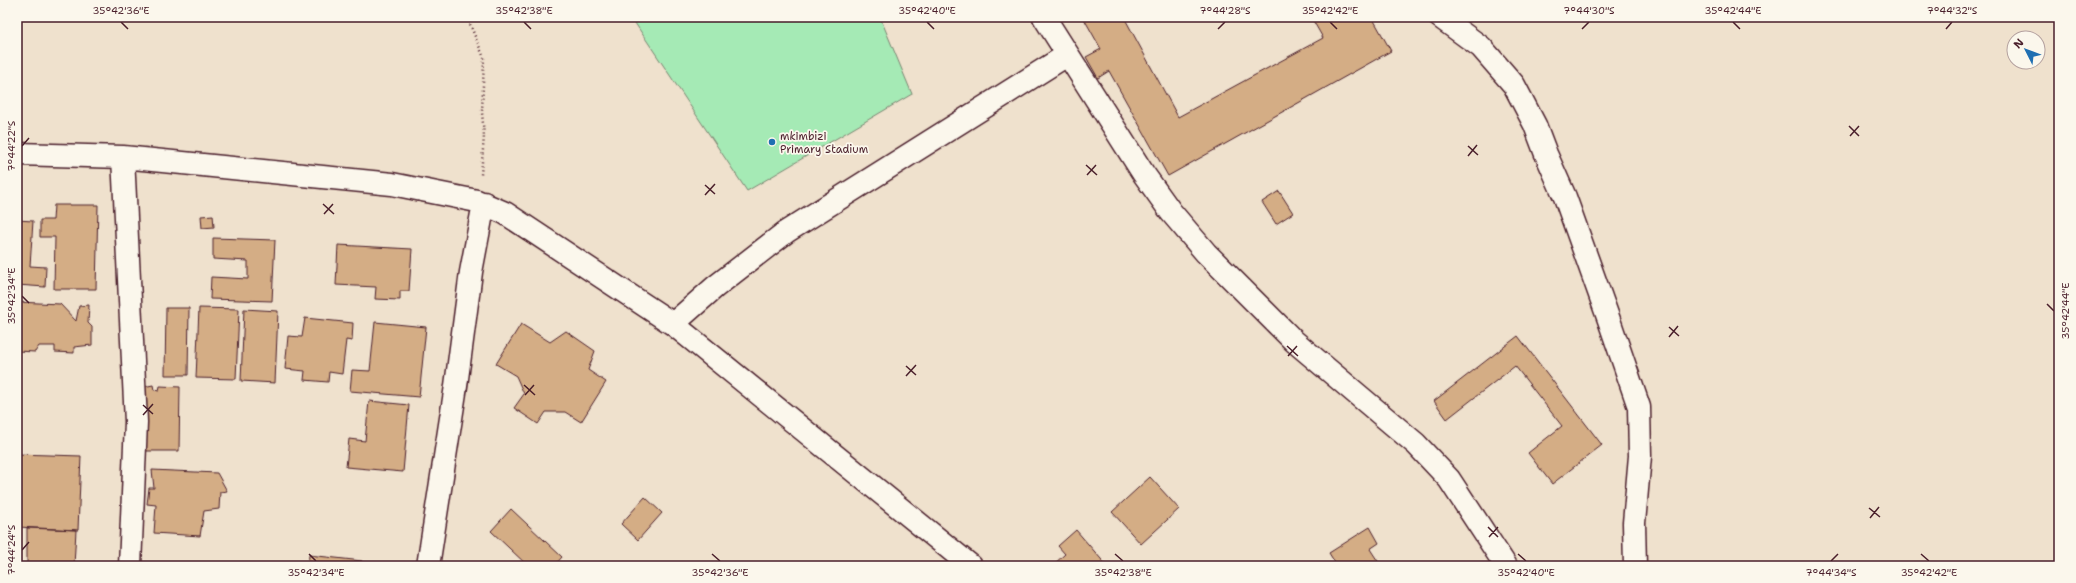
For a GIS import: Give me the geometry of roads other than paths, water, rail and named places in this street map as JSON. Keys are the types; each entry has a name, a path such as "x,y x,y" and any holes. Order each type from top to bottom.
{"street":[{"path":"1044,17 1143,173 1171,212 1206,253 1294,341 1416,444 1449,479 1506,566"},
{"path":"1440,17 1481,47 1514,85 1535,125 1565,197 1610,320 1639,407 1640,456 1634,523 1635,566"},
{"path":"674,324 714,287 786,232 1067,55"},
{"path":"17,154 123,157 392,184 481,202 505,213 674,324 972,566"},
{"path":"123,157 136,422 130,566"},
{"path":"428,566 456,386 481,202"}],"place":[{"name":"mkimbizi Primary Stadium","path":"772,142"}]}
